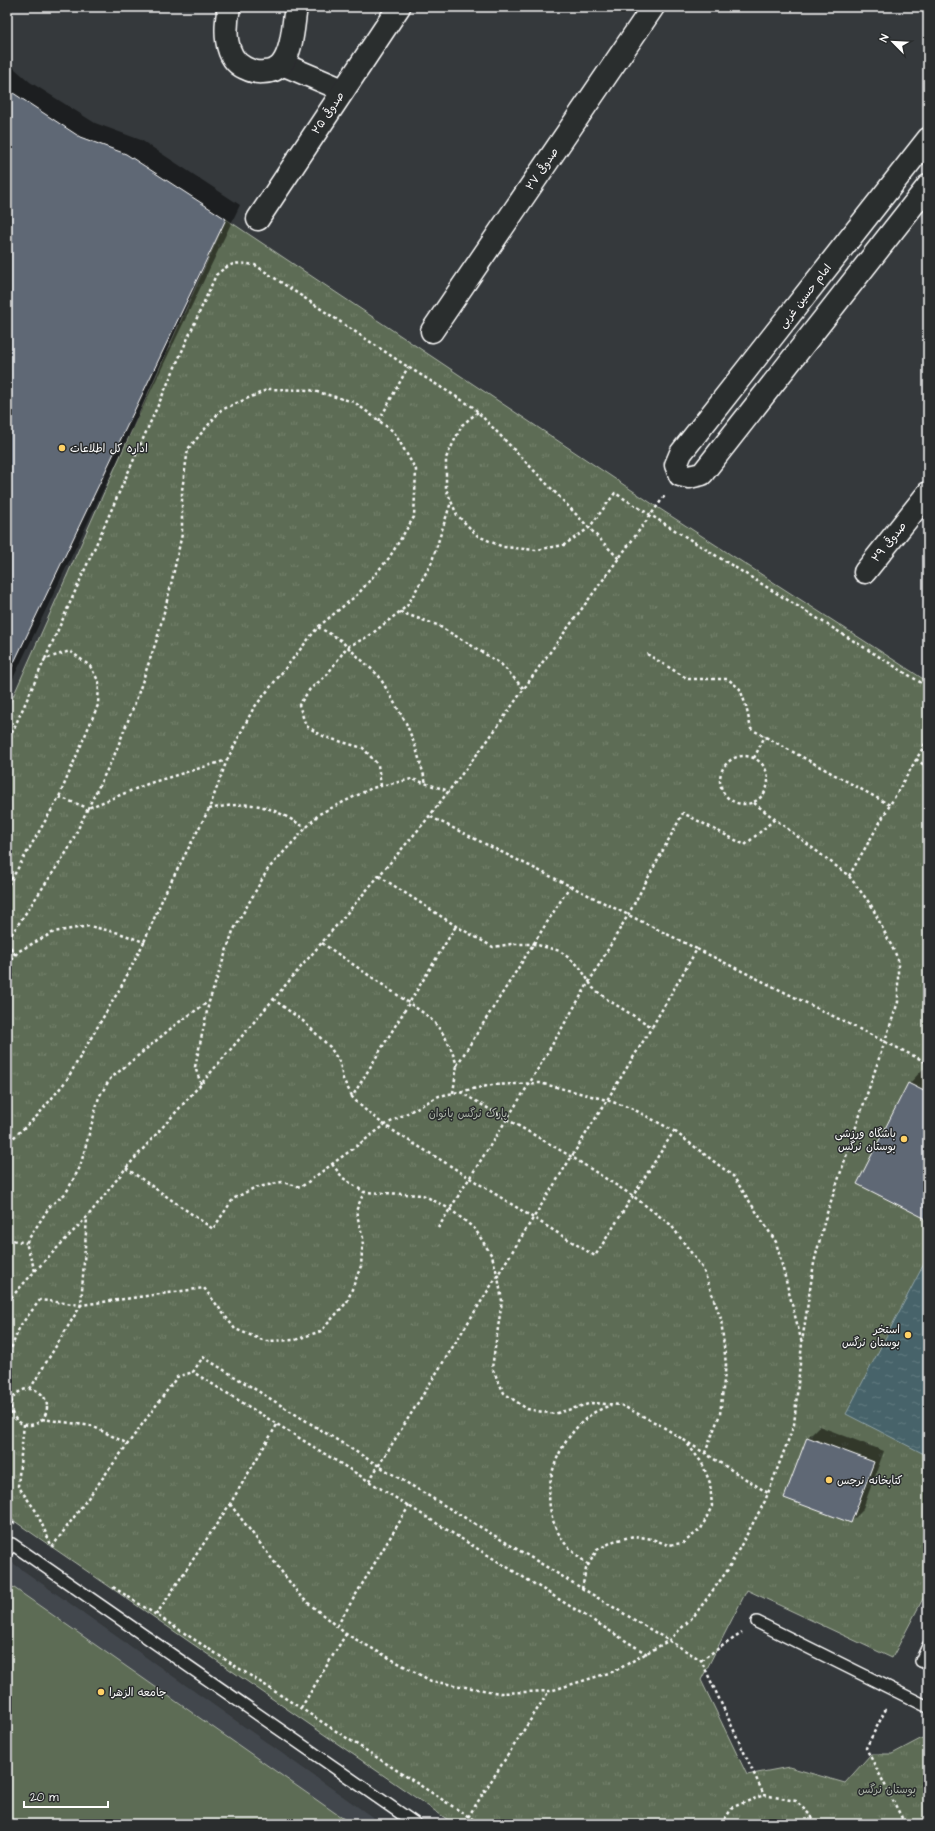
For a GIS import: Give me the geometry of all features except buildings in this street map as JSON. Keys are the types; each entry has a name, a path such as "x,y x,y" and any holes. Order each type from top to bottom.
{"main road":[{"path":"229,7 226,32 229,48 233,58 240,66 252,72 262,73 276,70 288,54 296,7"},
{"name":"صدوقی ۲۵","path":"258,219 399,7"},
{"name":"صدوقی ۲۷","path":"432,330 653,7"},
{"path":"282,64 343,90"},
{"name":"امام حسین غربی","path":"928,139 681,453 676,465 680,474 689,477 702,474 928,186"},
{"name":"صدوقی ۲۹","path":"865,572 928,493"}],"lane":[{"path":"7,1551 12,1544 416,1824"},
{"path":"757,1622 928,1707"},
{"path":"928,1646 920,1661 928,1664"}],"path":[{"path":"7,744 216,275 227,265 238,262 255,265 408,367 473,407 619,559"},
{"path":"379,421 408,367"},
{"path":"7,1141 11,1140 38,1115 66,1081 122,985 144,942 165,893 209,809 226,760 253,709 318,627 358,594 389,558 414,517 416,470 394,432 354,402 310,390 269,389 221,410 188,449 182,490 182,534 157,639 135,703 114,756 68,850 7,941 15,955"},
{"path":"478,412 462,425 446,458 446,489 457,515 478,536 502,547 536,550 564,545 589,528 615,492 928,687"},
{"path":"380,786 378,765 363,748 325,738 306,726 299,705 310,689 330,670 347,647 369,636 407,606 432,564 452,502"},
{"path":"7,1302 87,1217 126,1168 201,1084 429,816 488,740 656,507"},
{"path":"400,612 437,625 502,664 524,689"},
{"path":"318,627 339,640 379,676 403,717 416,748 426,783"},
{"path":"7,888 59,797 98,704 99,682 90,666 70,652 45,659"},
{"path":"647,654 688,679 728,679 740,689 746,706 751,729 890,805"},
{"path":"754,758 765,736"},
{"path":"849,876 928,739"},
{"path":"746,755 754,758 761,762 766,768 768,776 766,792 754,803 746,805 731,801 725,796 721,789 719,780 720,772 731,760 738,756 746,755"},
{"path":"916,759 928,768"},
{"path":"59,797 88,808 150,783 226,760"},
{"path":"201,1084 195,1067 209,1002 232,931 268,869 319,814 372,788 412,779 449,791"},
{"path":"230,1504 301,1597 346,1634 431,1681 500,1693 550,1690 615,1671 668,1641 694,1616 727,1571 768,1493 794,1425 802,1343 814,1263 825,1219 898,1002 898,959 872,905 849,876 754,803"},
{"path":"209,809 234,804 260,805 282,814 306,828"},
{"path":"438,1228 506,1118 529,1084 628,915 683,813 745,845 775,819"},
{"path":"429,816 928,1063"},
{"path":"379,876 456,926 493,947 511,944 534,944 560,951 579,966 593,988 608,1000 652,1027"},
{"path":"453,1093 457,1066 570,886"},
{"path":"7,964 19,951 54,932 89,926 119,933 144,942"},
{"path":"352,1097 410,1004 456,926"},
{"path":"322,943 410,1004 437,1025 448,1040 457,1066"},
{"path":"369,1481 534,1219 652,1027 697,949"},
{"path":"273,999 303,1021 330,1047 340,1063 343,1079 352,1097 364,1110 385,1125 595,1256 674,1131"},
{"path":"26,1243 50,1206 66,1193 80,1167 99,1097 110,1079 175,1025 209,1002"},
{"path":"126,1168 212,1229 233,1199 254,1188 282,1182 301,1186 385,1125 440,1096 492,1085 540,1083 607,1100 633,1109 674,1131 733,1176 776,1242 802,1343"},
{"path":"460,1092 572,1157 633,1196 671,1225 703,1269 722,1319 726,1364 720,1414 705,1453"},
{"path":"332,1164 343,1178 364,1192 422,1196 450,1209 476,1229 492,1256 498,1277 502,1301 496,1332 492,1368 504,1393 528,1409 554,1414 592,1403 621,1405 660,1424 768,1493"},
{"path":"7,1359 20,1326 40,1300 81,1305 204,1288 235,1329 265,1341 295,1340 321,1331 347,1302 361,1266 363,1238 356,1211 364,1192"},
{"path":"30,1389 81,1305 87,1217"},
{"path":"7,1239 26,1243"},
{"path":"26,1243 35,1271"},
{"path":"52,1548 177,1377 193,1372 203,1357 379,1466 701,1660 764,1795"},
{"path":"193,1372 278,1423 647,1654"},
{"path":"30,1389 40,1392 46,1400 47,1410 42,1419 34,1425 24,1424 15,1418 11,1409 13,1399 20,1392 30,1389"},
{"path":"7,1396 13,1399"},
{"path":"588,1565 562,1540 555,1525 550,1504 550,1477 558,1454 572,1432 590,1415 613,1404"},
{"path":"42,1419 92,1426 128,1444"},
{"path":"156,1615 230,1504 278,1423"},
{"path":"24,1424 18,1486 36,1511 52,1548"},
{"path":"582,1589 588,1565 597,1550 614,1540 634,1536 652,1539 668,1545 683,1543 701,1529 712,1506 710,1483 702,1463 684,1440"},
{"path":"337,1626 409,1506"},
{"path":"7,1518 20,1527"},
{"path":"46,1544 52,1548"},
{"path":"110,1585 480,1824"},
{"path":"701,1660 757,1622"},
{"path":"301,1708 346,1634"},
{"path":"468,1817 550,1690"},
{"path":"896,1691 866,1748 905,1824"},
{"path":"721,1824 733,1807 764,1795 796,1801 819,1824"}],"shaded area":[{"name":"جامعه الزهرا","path":"7,1559 382,1824 7,1824"}],"green space":[{"name":"پارک نرگس بانوان","path":"226,219 657,507 928,682 928,1589 892,1658 747,1590 701,1680 747,1775 789,1767 845,1783 871,1754 892,1754 928,1735 928,1824 454,1824 7,1516 7,710"},
{"name":"جامعه الزهرا","path":"7,1583 351,1824 7,1824"}],"water":[{"name":"استخر بوستان نرگس","path":"928,1256 928,1456 846,1414"}],"place":[{"name":"اداره کل اطلاعات","path":"62,448"},
{"name":"باشگاه ورزشی بوستان نرگس","path":"904,1139"},
{"name":"استخر بوستان نرگس","path":"908,1335"},
{"name":"کتابخانه نرجس","path":"829,1480"},
{"name":"جامعه الزهرا","path":"101,1692"}],"park label":[{"name":"بوستان نرگس","path":"887,1789"}]}
